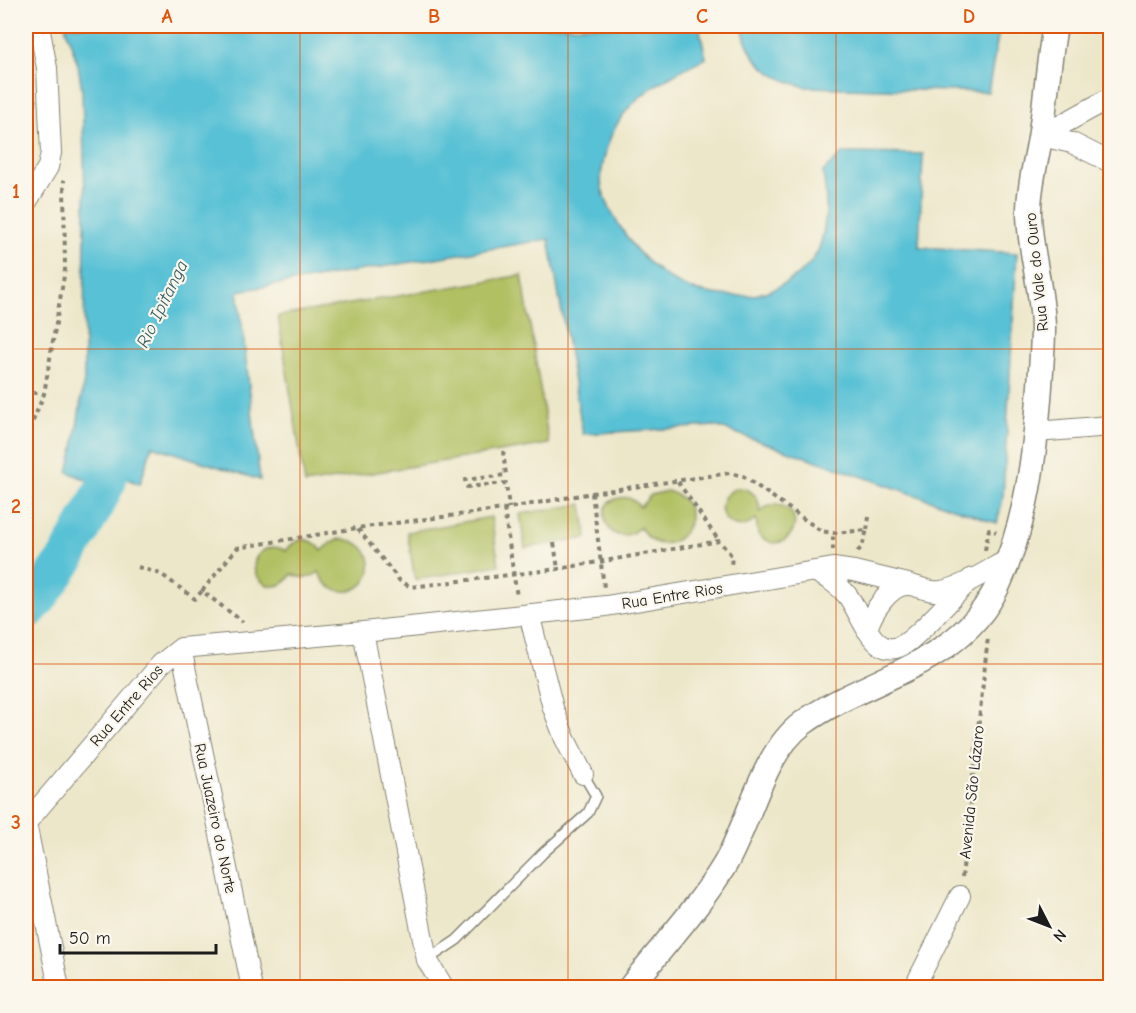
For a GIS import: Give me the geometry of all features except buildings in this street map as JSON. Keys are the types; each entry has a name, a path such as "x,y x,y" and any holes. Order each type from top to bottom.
{"street":[{"path":"26,200 48,167 51,153 47,68 39,26"},
{"name":"Rua Vale do Ouro","path":"630,987 709,888 724,865 774,758 800,725 820,712 928,659 951,643 980,616 998,587 1024,512 1036,432 1043,329 1036,267 1029,232 1029,206 1041,136 1054,26"},
{"path":"1041,136 1110,98"},
{"path":"1041,136 1072,143 1110,162"},
{"path":"1036,432 1110,426"},
{"name":"Rua Entre Rios","path":"814,571 841,588 853,603 867,630 882,647 891,649 909,641 972,578 1013,549"},
{"name":"Rua Entre Rios","path":"26,823 160,664 181,648 363,632 606,606 832,568 930,591 940,591 972,578"},
{"path":"867,630 881,601 898,588 908,584"},
{"path":"529,614 553,708 565,739 583,774"},
{"path":"363,632 427,960 444,987"},
{"name":"Rua Juazeiro do Norte","path":"181,648 252,987"},
{"path":"26,823 59,987"},
{"path":"914,987 960,896"}],"lane":[{"path":"427,960 457,939 543,853 588,813 596,796 583,774"}],"path":[{"path":"26,438 44,394 65,270 64,179"},
{"path":"26,394 26,392 44,394"},
{"path":"503,451 506,475 465,480 467,488 506,483 506,509 514,575"},
{"path":"202,591 237,548 357,528 506,509 592,493 730,473 743,476 821,531 833,533 867,530"},
{"path":"678,482 732,556"},
{"path":"592,493 606,606"},
{"path":"851,558 862,547 868,518"},
{"path":"357,528 400,581 411,587 558,569 719,541"},
{"path":"984,558 989,530 1013,549"},
{"path":"833,533 833,558"},
{"path":"554,543 558,569"},
{"name":"Avenida São Lázaro","path":"960,896 989,634"}],"green space":[{"path":"522,275 549,444 305,484 278,316"},
{"path":"738,488 743,488 754,495 759,502 760,512 773,505 782,506 790,511 794,519 791,534 785,540 777,543 768,541 758,534 756,519 746,525 737,526 730,523 721,510 722,501"},
{"path":"667,491 682,499 689,510 689,522 684,533 675,541 663,544 651,540 640,527 629,534 619,535 612,532 607,525 606,508 611,502 620,498 629,498 640,507 651,495"},
{"path":"582,504 587,538 525,548 520,514"},
{"path":"491,517 499,565 415,580 407,532"},
{"path":"339,539 353,541 363,548 368,556 370,566 368,576 363,584 354,590 334,589 325,582 319,572 306,577 292,574 284,583 275,586 267,585 256,573 254,565 257,557 264,550 275,548 286,551 299,540 309,540 322,551"}],"water":[{"path":"65,26 699,26 706,58 672,75 642,96 618,122 610,139 601,179 604,194 616,220 629,240 652,266 681,285 716,294 743,296 759,294 777,288 794,277 815,256 822,238 825,219 823,172 843,153 923,154 919,247 1017,253 1003,497 997,523 715,426 583,434 549,239 238,291 260,480 152,446 140,484 124,478 118,493 68,472 84,380 85,195 82,90 78,65"},
{"path":"742,26 1000,26 988,92 806,87 782,79 764,67 750,50"}],"waterway":[{"name":"Rio Ipitanga","path":"26,612 66,559 96,504 107,482 117,439"}]}
